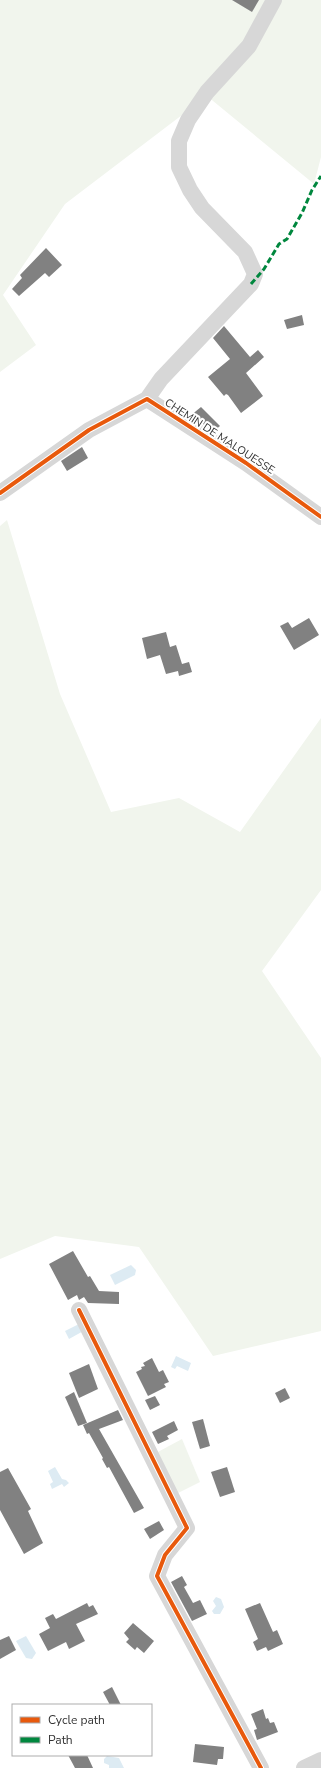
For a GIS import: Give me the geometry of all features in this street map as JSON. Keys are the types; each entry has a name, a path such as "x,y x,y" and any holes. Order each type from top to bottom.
{"street":[{"path":"0,493 88,430 148,399 161,379 251,284 255,274 245,252 202,208 190,190 179,167 179,141 188,120 206,92 249,46 274,0"},
{"name":"CHEMIN DE MALOUESSE","path":"148,399 246,463 321,517"},
{"path":"79,1310 186,1528 164,1555 157,1576 261,1768"},
{"path":"304,1768 321,1760"}],"shaded area":[{"path":"0,0 321,0 321,157 314,184 207,96 65,204 3,295 36,345 0,372"},
{"path":"7,520 60,694 111,812 179,798 240,832 321,718 321,890 262,971 321,1058 321,1331 213,1356 139,1247 55,1236 0,1259 0,526"},
{"path":"131,1265 136,1270 135,1275 115,1285 110,1275"},
{"path":"83,1322 87,1329 69,1339 65,1331"},
{"path":"176,1356 191,1363 188,1371 177,1366 175,1369 171,1367"},
{"path":"182,1439 200,1482 176,1494 156,1453"},
{"path":"55,1467 62,1479 69,1483 64,1487 62,1484 52,1489 50,1484 53,1482 48,1471"},
{"path":"216,1597 221,1599 224,1607 220,1614 214,1614 212,1611 216,1606 213,1601"},
{"path":"26,1636 36,1653 32,1659 26,1658 16,1641"},
{"path":"107,1756 119,1758 124,1768 109,1768 109,1765 104,1763 104,1759"}],"building":[{"path":"232,0 259,0 252,12"},
{"path":"46,248 62,265 49,277 45,273 19,296 12,289 22,278 20,275"},
{"path":"302,315 304,325 287,329 284,320"},
{"path":"224,326 250,357 258,350 264,357 246,373 263,396 241,413 228,395 226,394 224,396 208,377 230,359 213,338"},
{"path":"201,407 220,426 214,431 190,416"},
{"path":"82,447 88,458 67,471 61,461"},
{"path":"309,618 319,635 294,650 280,626 288,622 292,628"},
{"path":"166,632 170,647 176,645 182,664 189,662 192,672 179,676 178,671 166,674 160,655 147,659 142,638"},
{"path":"73,1251 88,1277 90,1276 99,1291 119,1292 119,1304 88,1303 84,1297 79,1300 77,1295 68,1300 49,1264"},
{"path":"152,1358 159,1372 163,1370 169,1382 164,1384 166,1387 148,1396 136,1372 142,1369 141,1367 145,1366 143,1363"},
{"path":"89,1364 98,1389 79,1398 69,1373"},
{"path":"285,1388 290,1398 280,1403 275,1393"},
{"path":"74,1392 87,1423 78,1426 65,1397"},
{"path":"155,1396 160,1405 150,1410 145,1400"},
{"path":"118,1410 123,1420 99,1429 144,1508 134,1513 109,1467 107,1468 102,1459 103,1458 89,1433 87,1434 83,1425"},
{"path":"203,1419 210,1446 200,1449 192,1422"},
{"path":"174,1421 178,1430 167,1436 169,1439 158,1444 152,1432"},
{"path":"227,1467 235,1492 220,1497 211,1472"},
{"path":"8,1468 31,1509 28,1511 43,1543 24,1554 0,1510 0,1472"},
{"path":"159,1521 164,1530 150,1539 144,1529"},
{"path":"182,1576 187,1585 184,1587 193,1603 200,1600 207,1614 192,1621 171,1582"},
{"path":"87,1603 89,1607 93,1605 98,1614 76,1624 85,1641 69,1649 66,1642 48,1651 39,1634 50,1628 45,1618 53,1614 56,1619"},
{"path":"260,1603 273,1632 277,1630 283,1644 268,1651 266,1647 257,1651 253,1642 258,1639 245,1609"},
{"path":"133,1623 154,1641 144,1653 137,1647 135,1650 126,1642 129,1639 124,1633"},
{"path":"9,1636 16,1650 0,1659 0,1640"},
{"path":"112,1687 120,1704 109,1704 103,1692"},
{"path":"263,1709 266,1719 268,1718 270,1723 274,1722 278,1732 257,1740 254,1730 257,1729 251,1714"},
{"path":"195,1744 224,1747 223,1759 218,1759 217,1765 193,1762"},
{"path":"69,1756 87,1756 93,1768 75,1768"}],"marked path":[{"path":"251,284 264,269 279,244 287,239 302,213 312,190 321,176"}],"cycle path":[{"path":"0,493 89,430 147,399 246,463 321,517"},
{"path":"79,1310 187,1528 165,1555 157,1576 261,1768"}]}
